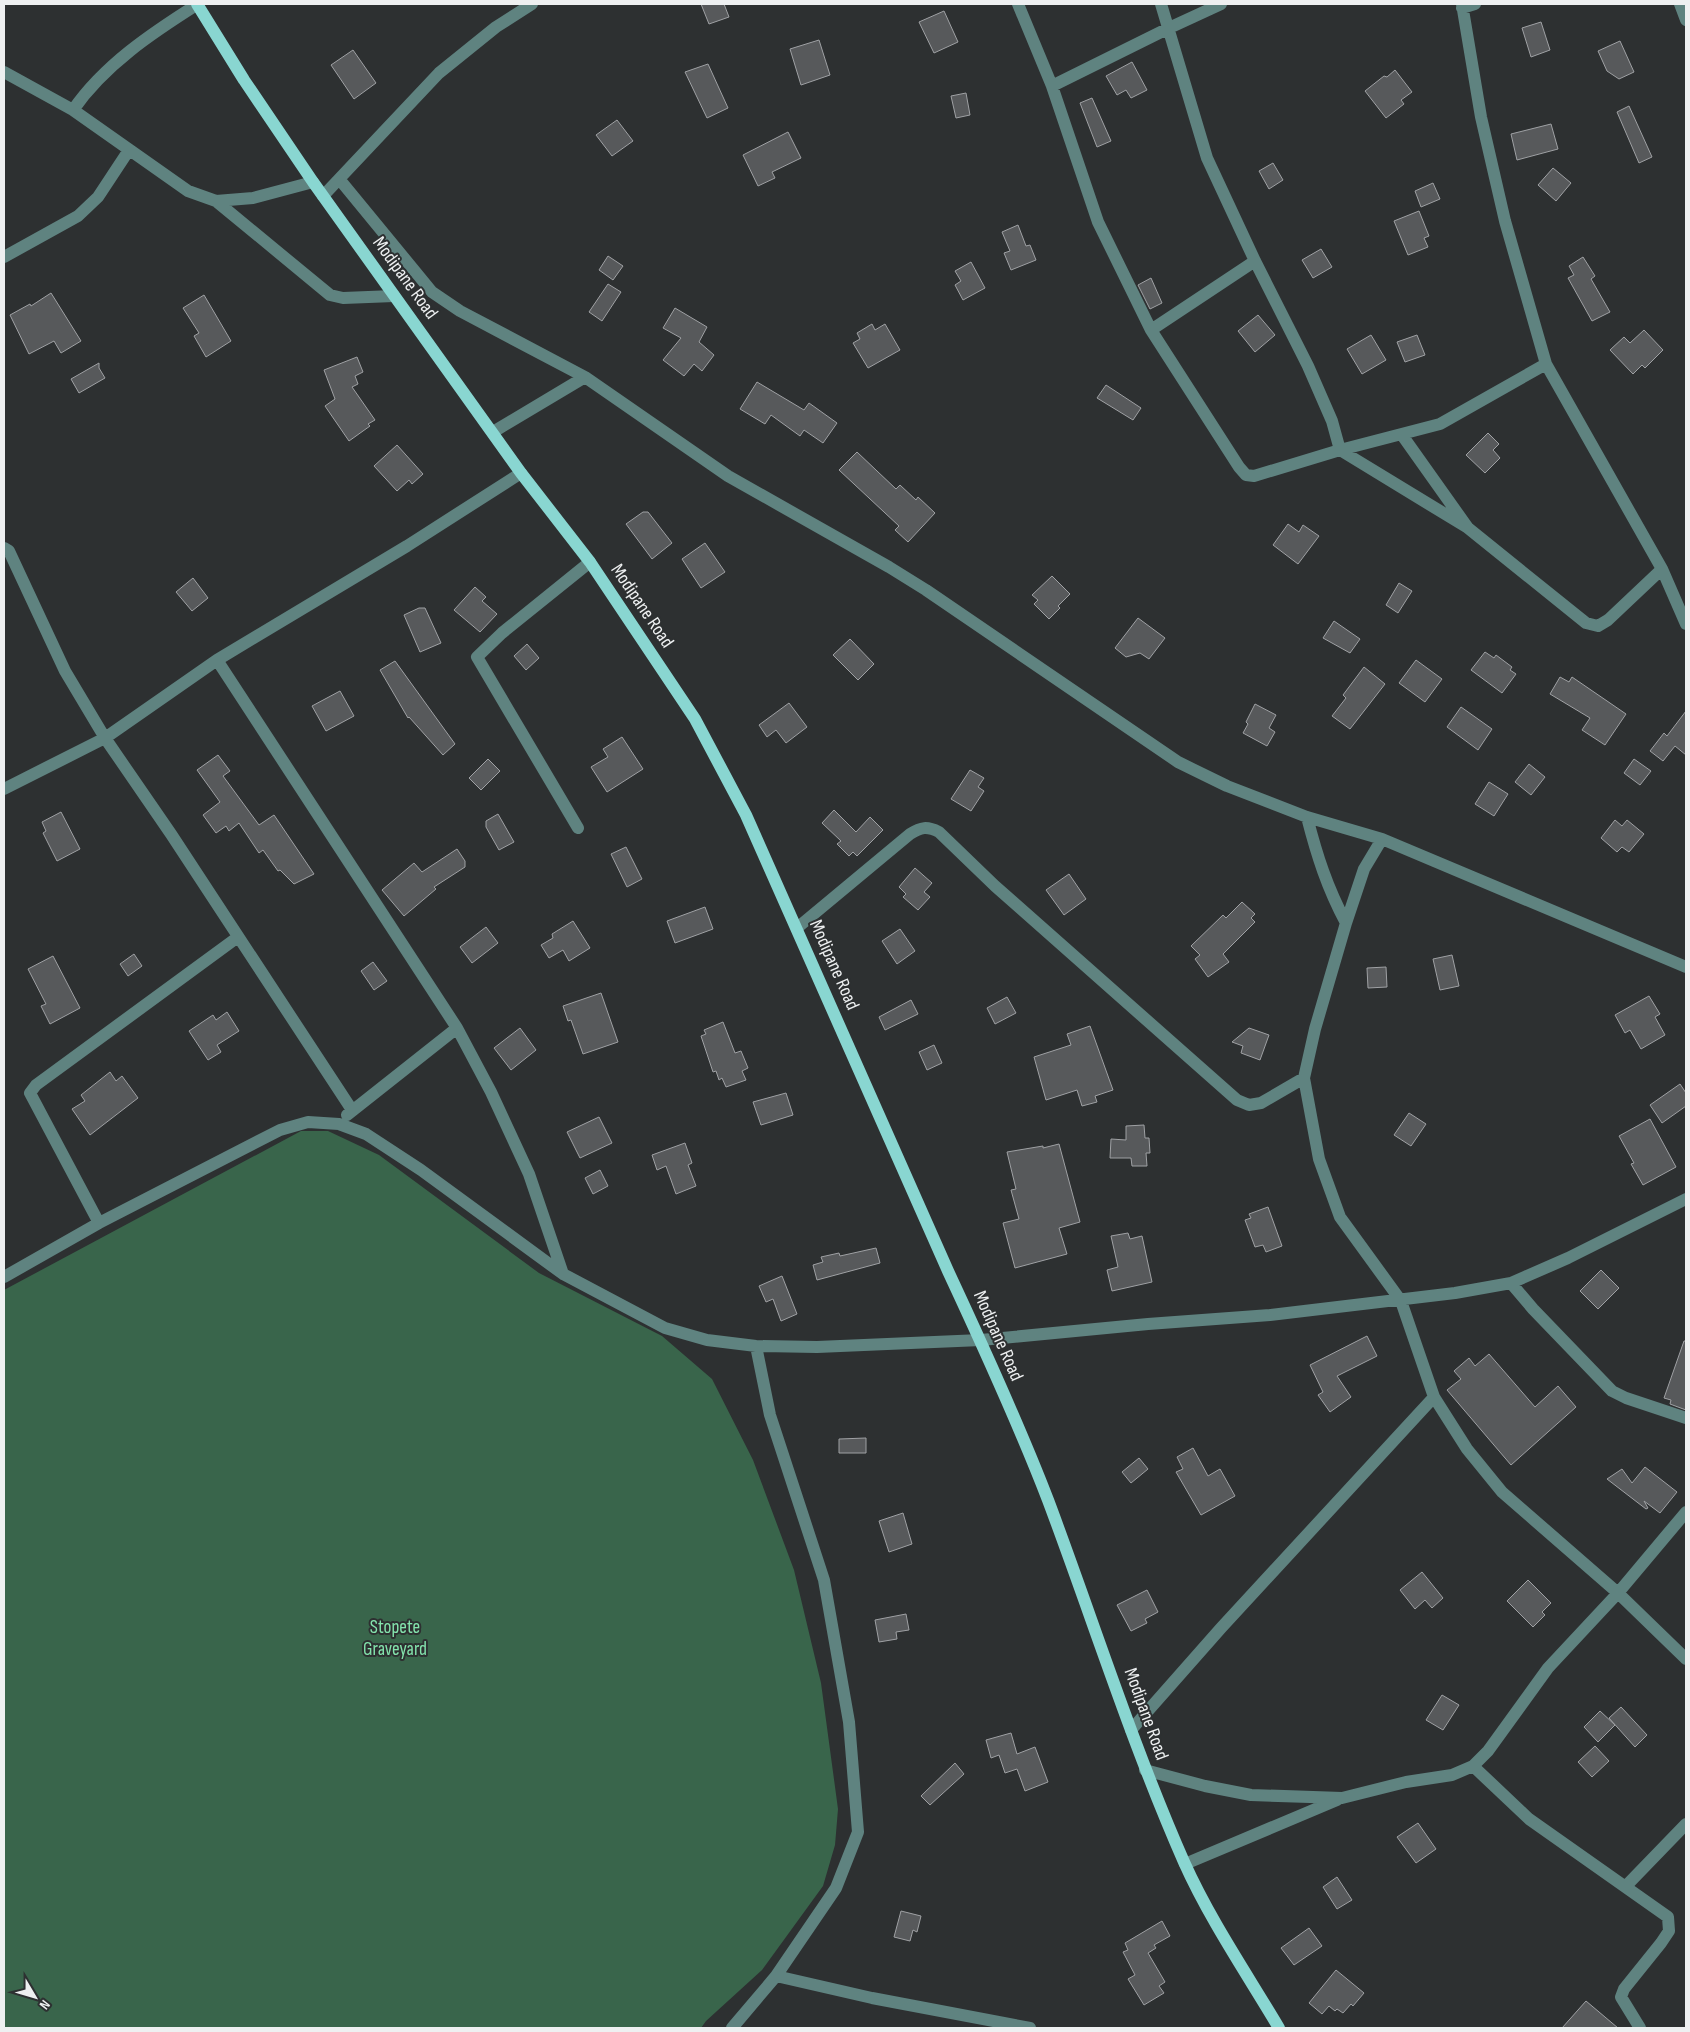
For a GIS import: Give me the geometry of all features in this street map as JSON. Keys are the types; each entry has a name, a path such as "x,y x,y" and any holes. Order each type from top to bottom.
{"main road":[{"name":"Modipane Road","path":"198,4 244,80 313,182 521,473 590,562 695,719 746,815 948,1271 981,1340 1047,1497 1145,1770 1185,1864 1212,1915 1279,2028"}],"street":[{"path":"73,110 86,91 147,37 198,4"},
{"path":"324,196 440,73 496,27 532,4"},
{"path":"1018,4 1052,86 1098,222 1151,330 1246,475 1254,476 1340,450 1440,424 1546,364"},
{"path":"1160,4 1169,28 1207,158 1255,261 1308,366 1332,421 1340,450 1468,528 1586,623 1598,626 1608,620 1662,569"},
{"path":"1052,86 1221,4"},
{"path":"1475,4 1462,6 1481,117 1505,221 1546,364 1662,569 1686,624"},
{"path":"1680,4 1686,20"},
{"path":"4,72 73,110 188,192 216,201 330,295 343,298 394,296"},
{"path":"4,257 78,216 98,198 129,150"},
{"path":"340,180 432,292 460,311 585,377 728,476 926,590 1178,762 1227,786 1307,817 1382,839 1686,967"},
{"path":"216,201 254,198 313,182"},
{"path":"1151,330 1255,261"},
{"path":"493,432 585,377"},
{"path":"1402,435 1468,528"},
{"path":"4,789 105,738 216,660 407,546 521,473"},
{"path":"4,548 9,551 65,671 105,738 171,834 352,1110"},
{"path":"578,828 477,657 502,633 590,562"},
{"path":"216,660 457,1028 491,1092 529,1174 563,1274"},
{"path":"1307,817 1330,892 1346,923"},
{"path":"797,928 910,834 921,828 930,827 939,832 995,886 1237,1100 1249,1105 1261,1103 1304,1078"},
{"path":"1382,839 1364,869 1346,923 1315,1030 1304,1078 1318,1159 1340,1217 1401,1301 1434,1397 1467,1449 1502,1492 1618,1593 1686,1659"},
{"path":"98,1223 30,1093 33,1088 238,937"},
{"path":"339,1124 352,1110 457,1028"},
{"path":"4,1277 98,1223 280,1130 308,1122 339,1124 366,1134 422,1170 563,1274 665,1328 707,1340 756,1346 817,1347 981,1340 1148,1324 1270,1315 1401,1301 1512,1283 1568,1258 1686,1200"},
{"path":"1512,1283 1533,1309 1612,1390 1626,1398 1686,1418"},
{"path":"732,2028 776,1976 836,1888 858,1832 849,1722 824,1580 770,1415 756,1346"},
{"path":"1131,1730 1221,1628 1434,1397"},
{"path":"1185,1864 1342,1798 1406,1782 1452,1775 1472,1766 1488,1751 1548,1668 1618,1593 1686,1512"},
{"path":"1472,1766 1529,1819 1668,1917 1669,1931 1624,1989 1622,1997 1640,2028"},
{"path":"1145,1770 1204,1786 1251,1795 1342,1798"},
{"path":"1626,1886 1686,1824"},
{"path":"776,1976 872,1998 1030,2028"}],"green space":[{"name":"Stopete Graveyard","path":"301,1131 328,1131 379,1155 539,1273 662,1336 712,1379 753,1460 794,1570 821,1683 838,1809 835,1845 823,1886 762,1970 706,2021 701,2028 4,2028 4,1290"}],"building":[{"path":"701,4 724,4 729,17 709,24"},
{"path":"944,11 958,42 934,53 919,22"},
{"path":"1541,22 1550,50 1531,57 1522,28"},
{"path":"819,40 830,75 801,85 790,49"},
{"path":"1620,41 1634,72 1619,79 1607,71 1598,51"},
{"path":"353,50 376,83 354,99 331,65"},
{"path":"1132,62 1147,90 1131,98 1126,90 1117,95 1106,76"},
{"path":"708,64 728,108 707,118 685,72"},
{"path":"1395,70 1412,92 1401,100 1404,104 1386,118 1365,91"},
{"path":"966,93 970,115 956,118 951,96"},
{"path":"1092,98 1111,141 1097,147 1080,103"},
{"path":"1629,106 1652,157 1639,163 1617,112"},
{"path":"617,120 633,141 612,156 596,135"},
{"path":"1551,124 1558,149 1517,160 1511,134"},
{"path":"788,132 801,158 772,172 775,178 758,186 743,155"},
{"path":"1273,163 1283,180 1269,189 1259,171"},
{"path":"1553,168 1571,183 1556,201 1538,185"},
{"path":"1433,183 1440,199 1421,207 1415,191"},
{"path":"1419,211 1429,236 1424,238 1428,247 1408,255 1394,221"},
{"path":"1018,225 1026,246 1030,245 1036,260 1011,270 1004,253 1010,251 1002,232"},
{"path":"1321,249 1332,267 1313,278 1302,260"},
{"path":"608,256 623,266 613,280 599,270"},
{"path":"1583,257 1595,276 1591,279 1610,312 1592,321 1568,278 1574,275 1569,266"},
{"path":"971,262 985,288 963,300 955,285 961,281 955,271"},
{"path":"1151,278 1162,303 1150,309 1138,285"},
{"path":"608,284 621,292 602,321 589,312"},
{"path":"51,293 81,341 61,353 54,341 29,354 10,315 30,304 31,306"},
{"path":"204,295 231,341 206,357 194,336 199,333 183,308"},
{"path":"675,308 707,327 699,342 714,355 702,371 694,364 684,376 663,360 681,338 663,328"},
{"path":"1258,315 1275,335 1255,352 1238,331"},
{"path":"872,324 875,330 885,324 900,350 868,368 853,343 860,339 857,333"},
{"path":"1644,330 1663,350 1645,368 1642,365 1633,374 1610,350 1624,337 1630,343"},
{"path":"1371,335 1386,360 1362,374 1347,349"},
{"path":"1417,335 1425,355 1405,362 1397,342"},
{"path":"357,357 363,372 355,376 358,384 352,387 375,420 368,424 370,426 349,441 325,406 335,399 324,370"},
{"path":"99,363 99,368 105,378 79,393 71,379"},
{"path":"757,382 804,410 809,403 837,423 823,443 804,430 800,436 771,415 765,424 740,409"},
{"path":"1106,385 1141,408 1133,420 1097,398"},
{"path":"1488,433 1499,444 1493,450 1500,458 1485,473 1466,455"},
{"path":"397,445 423,474 412,484 409,480 397,491 374,466"},
{"path":"857,452 896,489 900,485 916,500 918,497 935,513 908,542 895,530 899,526 839,470"},
{"path":"643,512 648,512 672,543 652,559 626,524"},
{"path":"1288,524 1299,532 1303,525 1319,536 1298,564 1273,545"},
{"path":"705,543 725,572 701,588 682,559"},
{"path":"1052,576 1070,594 1049,619 1034,604 1038,600 1032,595"},
{"path":"193,578 208,598 192,611 176,592"},
{"path":"1399,583 1412,591 1398,613 1386,605"},
{"path":"475,587 486,597 482,601 497,614 480,632 454,610"},
{"path":"419,608 425,608 441,643 420,652 404,615"},
{"path":"1138,618 1165,638 1149,659 1140,653 1126,657 1115,648"},
{"path":"1334,621 1360,639 1350,653 1323,638"},
{"path":"850,639 874,664 858,680 833,655"},
{"path":"527,644 539,658 526,670 514,656"},
{"path":"1485,652 1494,658 1496,655 1512,667 1510,670 1516,674 1502,693 1471,670"},
{"path":"1416,660 1442,679 1425,702 1399,683"},
{"path":"395,661 455,744 443,755 408,718 380,670"},
{"path":"1364,667 1385,684 1350,729 1332,716 1346,698 1343,695"},
{"path":"1560,677 1569,682 1572,677 1626,714 1605,745 1582,730 1590,718 1550,694"},
{"path":"340,691 354,716 326,731 312,706"},
{"path":"789,703 807,727 786,743 776,730 767,737 759,725"},
{"path":"1255,704 1276,715 1269,728 1275,732 1267,746 1243,733"},
{"path":"1461,707 1492,729 1478,750 1447,727"},
{"path":"1686,711 1686,755 1675,746 1663,761 1650,751 1664,733 1667,736"},
{"path":"622,737 643,769 607,792 591,767 608,757 603,749"},
{"path":"218,755 230,771 223,776 259,825 274,815 314,874 294,884 280,870 278,871 263,850 259,853 239,823 229,831 226,826 216,833 203,815 220,802 197,770"},
{"path":"488,759 500,771 481,790 469,778"},
{"path":"1634,759 1651,771 1640,785 1624,773"},
{"path":"1529,764 1545,777 1531,795 1515,782"},
{"path":"970,770 984,778 978,787 984,791 971,811 951,799"},
{"path":"1489,782 1508,794 1494,816 1475,804"},
{"path":"834,810 856,832 870,817 883,830 857,856 853,852 849,856 837,844 841,841 822,823"},
{"path":"61,812 80,849 57,861 43,833 46,831 42,822"},
{"path":"498,814 514,842 499,850 486,827 486,821"},
{"path":"1615,820 1622,826 1627,820 1644,834 1629,852 1622,847 1617,852 1601,838"},
{"path":"626,847 642,879 627,887 611,854"},
{"path":"457,849 465,861 465,867 434,887 436,889 404,916 382,890 414,863 422,872"},
{"path":"915,868 932,883 924,892 930,897 918,910 903,897 906,894 899,887"},
{"path":"1069,874 1086,899 1064,915 1046,890"},
{"path":"1242,902 1255,914 1251,918 1255,922 1223,954 1229,962 1208,977 1195,959 1200,955 1191,946 1223,915 1226,918"},
{"path":"705,907 713,929 675,943 667,921"},
{"path":"573,921 590,948 569,961 563,950 549,958 541,945 553,938 552,934"},
{"path":"486,927 498,943 472,963 460,947"},
{"path":"900,929 915,951 897,964 882,941"},
{"path":"134,954 142,966 128,976 120,964"},
{"path":"1452,955 1459,986 1440,990 1433,959"},
{"path":"53,956 80,1008 50,1024 41,1006 46,1004 28,969"},
{"path":"373,962 387,981 374,990 361,971"},
{"path":"1386,967 1387,987 1368,988 1367,968"},
{"path":"601,993 618,1042 583,1054 571,1020 568,1021 563,1006"},
{"path":"1649,996 1660,1014 1655,1017 1665,1035 1641,1049 1630,1030 1625,1033 1615,1015"},
{"path":"1007,997 1016,1013 995,1024 987,1008"},
{"path":"911,1000 918,1014 885,1030 879,1017"},
{"path":"227,1012 239,1031 217,1045 221,1052 208,1060 189,1031 213,1015 216,1020"},
{"path":"723,1022 735,1053 741,1051 748,1068 742,1071 746,1080 726,1087 722,1078 719,1080 716,1071 713,1072 701,1036 706,1034 704,1030"},
{"path":"1090,1026 1113,1090 1095,1096 1097,1102 1082,1106 1077,1090 1046,1100 1034,1057 1071,1045 1067,1034"},
{"path":"520,1028 536,1050 511,1070 494,1048"},
{"path":"1249,1028 1269,1035 1260,1060 1241,1053 1243,1046 1232,1042"},
{"path":"934,1045 942,1063 927,1070 919,1052"},
{"path":"110,1072 116,1081 122,1076 138,1098 90,1135 72,1109 85,1101 81,1095"},
{"path":"1680,1084 1686,1093 1686,1106 1662,1123 1650,1105"},
{"path":"786,1093 793,1115 761,1125 753,1102"},
{"path":"1409,1113 1426,1124 1411,1146 1394,1135"},
{"path":"599,1117 612,1143 580,1158 567,1132"},
{"path":"1650,1119 1676,1167 1643,1185 1631,1164 1634,1163 1619,1136"},
{"path":"1144,1125 1145,1138 1149,1138 1150,1153 1146,1153 1147,1166 1132,1166 1131,1158 1110,1158 1111,1139 1126,1140 1126,1126"},
{"path":"685,1143 692,1163 688,1165 696,1186 676,1194 666,1166 657,1170 652,1155"},
{"path":"1059,1144 1080,1222 1059,1228 1067,1254 1015,1268 1003,1223 1019,1219 1011,1190 1016,1189 1007,1152 1043,1146 1043,1148"},
{"path":"600,1170 608,1186 593,1194 585,1178"},
{"path":"1268,1207 1282,1246 1266,1252 1263,1245 1255,1247 1245,1220 1251,1218 1249,1214"},
{"path":"1128,1233 1130,1239 1142,1236 1152,1282 1112,1291 1107,1270 1118,1267 1111,1236"},
{"path":"876,1248 880,1263 817,1280 813,1265 823,1262 821,1257 839,1253 840,1256"},
{"path":"1601,1270 1619,1288 1598,1309 1580,1291"},
{"path":"782,1276 797,1314 781,1321 773,1299 766,1302 759,1286"},
{"path":"1367,1336 1377,1356 1337,1376 1351,1397 1330,1412 1318,1395 1323,1392 1310,1365"},
{"path":"1684,1341 1686,1341 1686,1410 1670,1404 1671,1400 1664,1398"},
{"path":"1489,1354 1535,1407 1558,1386 1576,1407 1511,1465 1447,1390 1461,1379 1454,1371 1469,1358 1475,1366"},
{"path":"866,1438 866,1453 839,1453 839,1439"},
{"path":"1193,1448 1208,1476 1220,1469 1235,1496 1201,1515 1176,1472 1183,1469 1177,1457"},
{"path":"1139,1458 1148,1469 1131,1483 1122,1472"},
{"path":"1645,1467 1677,1492 1660,1513 1644,1501 1648,1508 1646,1509 1607,1479 1622,1469 1632,1483"},
{"path":"903,1513 912,1544 889,1552 879,1521"},
{"path":"1422,1572 1443,1598 1432,1608 1425,1600 1415,1609 1400,1590"},
{"path":"1528,1580 1551,1603 1542,1612 1545,1615 1533,1627 1507,1601"},
{"path":"1147,1590 1158,1612 1145,1619 1147,1623 1131,1631 1117,1605"},
{"path":"906,1614 909,1630 896,1632 897,1639 879,1642 875,1620"},
{"path":"1442,1695 1459,1705 1443,1730 1426,1720"},
{"path":"1621,1707 1647,1735 1635,1747 1609,1718"},
{"path":"1600,1711 1615,1725 1598,1742 1584,1727"},
{"path":"1011,1733 1017,1754 1035,1747 1048,1782 1025,1791 1017,1769 1005,1773 999,1755 991,1758 986,1740"},
{"path":"1595,1746 1609,1761 1592,1777 1578,1762"},
{"path":"955,1763 964,1774 930,1805 921,1796"},
{"path":"1418,1823 1436,1849 1416,1863 1397,1837"},
{"path":"1337,1877 1352,1900 1337,1909 1323,1887"},
{"path":"901,1911 921,1916 917,1932 913,1930 910,1941 894,1937"},
{"path":"1162,1921 1170,1936 1154,1945 1156,1948 1148,1953 1165,1982 1159,1986 1164,1993 1144,2005 1128,1979 1135,1975 1123,1952 1128,1950 1125,1943"},
{"path":"1309,1928 1322,1946 1294,1965 1281,1948"},
{"path":"1336,1970 1364,1993 1353,2006 1351,2004 1343,2013 1337,2009 1335,2011 1329,2006 1322,2014 1309,2003"},
{"path":"1586,2001 1618,2028 1562,2028"}]}
